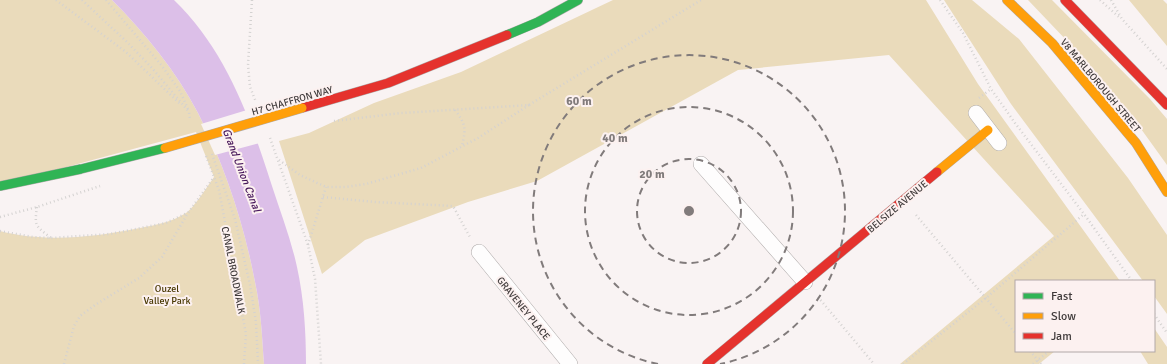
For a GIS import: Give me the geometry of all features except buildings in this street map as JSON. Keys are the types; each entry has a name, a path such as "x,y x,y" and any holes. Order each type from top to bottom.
{"street":[{"name":"H7 CHAFFRON WAY","path":"0,186 81,170 165,148 388,83 538,22 578,0"},
{"name":"V8 MARLBOROUGH STREET","path":"1007,0 1052,43 1136,143 1167,192"},
{"path":"1065,0 1167,105"},
{"path":"976,114 999,143"},
{"name":"BELSIZE AVENUE","path":"707,364 988,130"},
{"path":"701,164 805,282"},
{"name":"GRAVENEY PLACE","path":"479,252 570,364"}],"path":[{"path":"56,0 126,52 189,112"},
{"path":"82,0 127,42 189,112"},
{"path":"106,0 162,66 180,91 193,119"},
{"path":"252,0 248,65 250,87 258,108"},
{"path":"278,159 300,176 326,187 345,187 366,184 421,168 478,138 529,105 701,0"},
{"path":"940,0 963,33 991,89 1014,123 1084,214 1131,280"},
{"path":"1100,0 1122,19 1167,68"},
{"path":"1111,0 1122,19"},
{"path":"328,121 401,113 529,105"},
{"path":"454,110 461,117 465,132 462,146"},
{"path":"270,137 308,245 315,279 321,364"},
{"path":"212,154 235,219 250,285 256,322 258,364"},
{"name":"CANAL BROADWALK","path":"188,213 214,177 219,190 246,334 244,364"},
{"path":"0,217 37,207 101,186"},
{"path":"308,245 326,187"},
{"path":"323,197 375,202 453,206 479,252"},
{"path":"904,200 1015,333"},
{"path":"37,207 35,219 37,227 51,238"},
{"path":"0,231 33,237 51,238 110,234 166,223 188,213"},
{"path":"64,364 74,326 80,316 95,304 139,278 162,257 188,213"},
{"path":"903,364 986,298 1084,214"},
{"path":"805,282 874,364"},
{"path":"1155,315 1167,333"},
{"path":"1031,352 1041,364"},
{"path":"1033,364 1048,352"}],"green space":[{"name":"Ouzel Valley Park","path":"0,0 112,0 148,39 170,67 189,97 208,133 225,174 239,217 259,302 264,364 0,364 0,231 17,235 52,238 88,236 123,231 170,221 189,211 214,177 196,132 0,185"},
{"path":"613,0 926,0 978,84 1119,280 1015,280 1015,352 1054,352 1039,364 900,364 1054,236 889,55 738,70 537,181 468,202 365,240 322,274 279,141 309,133 374,103 461,72"},
{"path":"944,0 972,0 1019,39 1128,178 1167,235 1167,314 1155,297 1155,280 1142,280 1011,104"},
{"path":"1028,0 1052,0 1150,99 1167,119 1167,165 1131,115 1089,64"},
{"path":"1129,0 1163,0 1167,4 1167,46"},
{"path":"1155,329 1167,347 1167,364 1148,364 1141,352 1155,352"}],"water":[{"name":"Grand Union Canal","path":"112,0 174,0 192,19 222,62 245,109 292,246 303,303 306,364 264,364 259,302 250,260 239,217 217,154 198,113 170,67 148,39"}],"pier":[{"path":"247,110 260,143 215,155 201,124"}],"traffic: fast":[{"path":"507,35 538,22 578,0"},
{"path":"0,186 81,169 165,148"}],"traffic: slow":[{"path":"1007,0 1052,43 1136,143 1167,192"},
{"path":"165,148 302,108"},
{"path":"937,172 988,130"}],"traffic: jam":[{"path":"1065,0 1167,105"},
{"path":"302,108 388,83 507,35"},
{"path":"707,364 937,172"}]}
